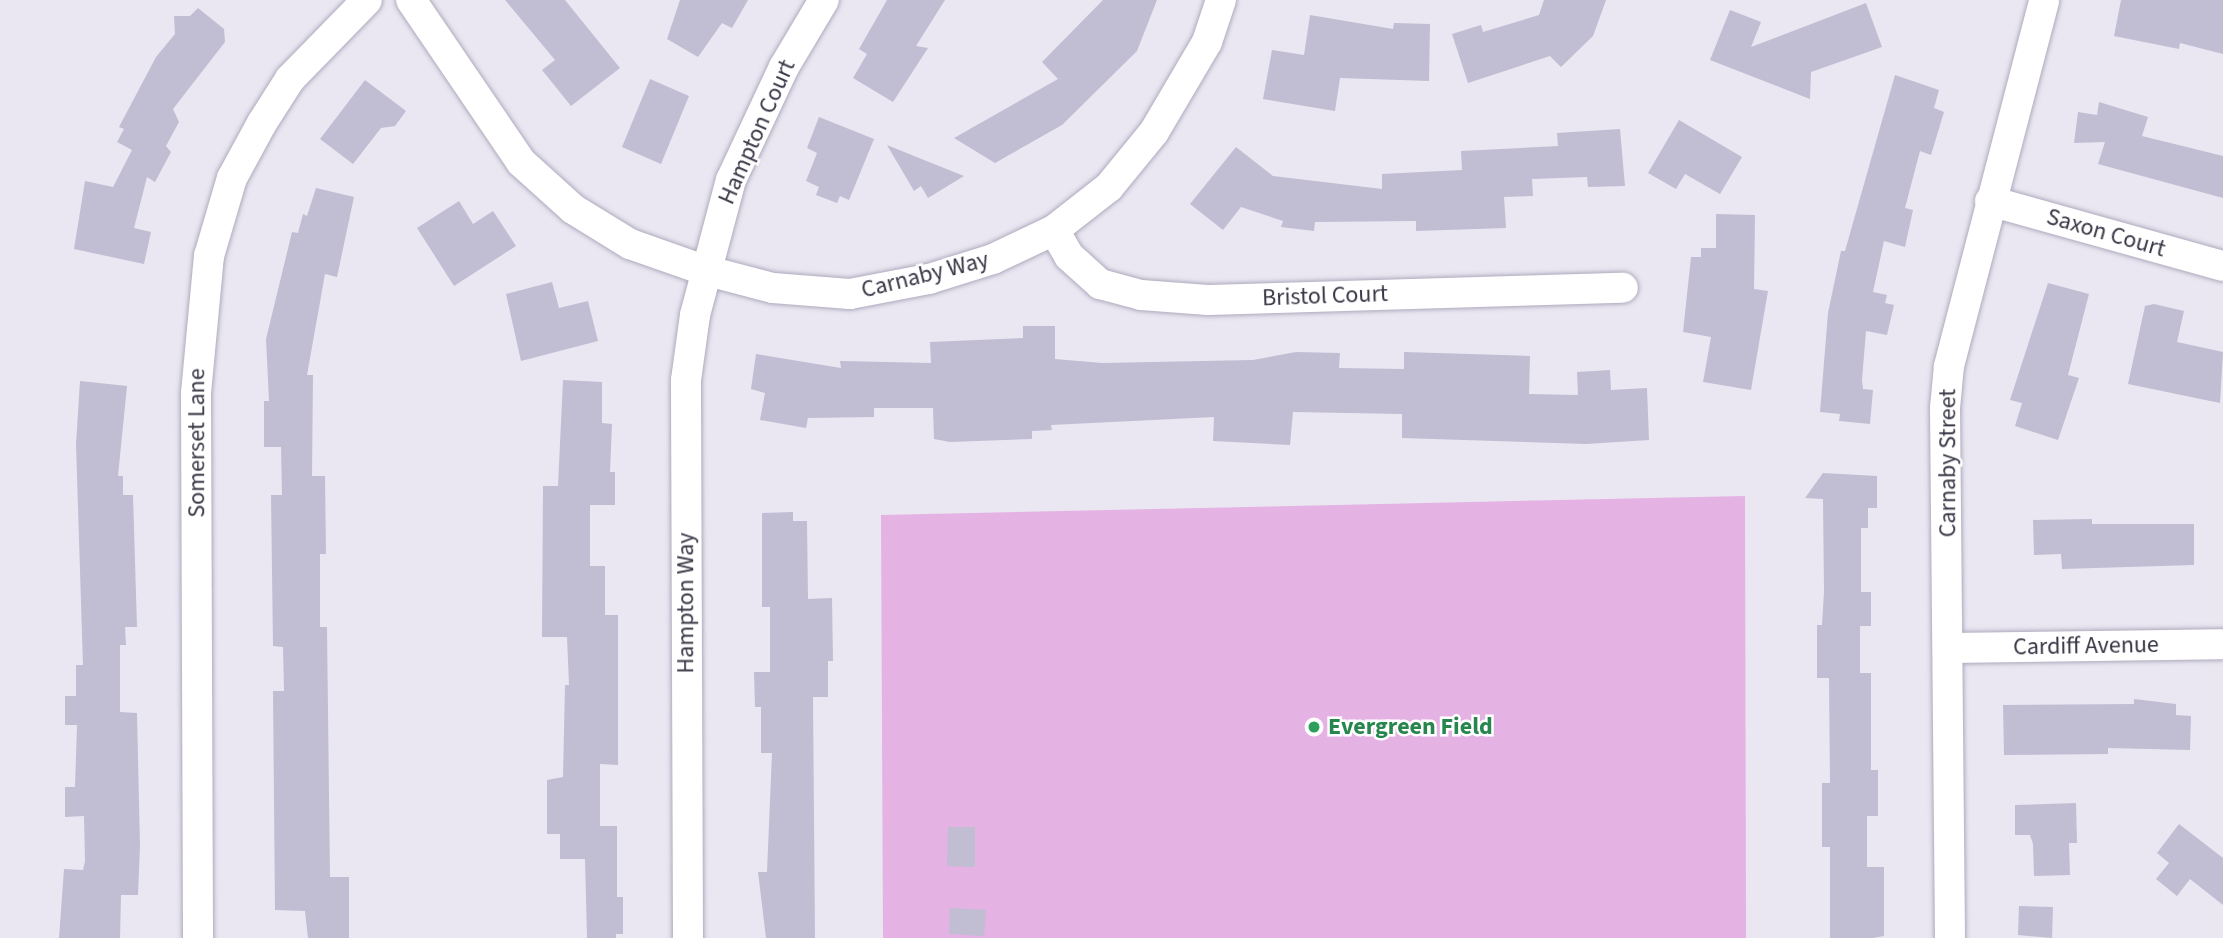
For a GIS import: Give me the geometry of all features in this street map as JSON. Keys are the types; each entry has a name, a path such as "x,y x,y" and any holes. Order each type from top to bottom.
{"street":[{"name":"Somerset Lane","path":"198,938 196,393 209,256 232,178 262,123 306,60 367,0"},
{"name":"Carnaby Way","path":"411,0 521,162 573,209 630,244 704,270 773,288 850,294 929,279 993,259 1055,230 1109,187 1154,132 1207,42 1221,0"},
{"name":"Hampton Court","path":"704,270 731,180 784,67 824,0"},
{"name":"Carnaby Street","path":"1950,938 1945,408 1949,366 2044,0"},
{"name":"Saxon Court","path":"1990,201 2223,266"},
{"name":"Bristol Court","path":"1055,230 1069,256 1100,284 1141,295 1208,300 1623,288"},
{"name":"Hampton Way","path":"688,938 686,380 704,270"},
{"name":"Cardiff Avenue","path":"1948,648 2223,645"}],"shaded area":[{"name":"Evergreen Field","path":"1745,496 1746,938 883,938 881,515"}],"building":[{"path":"505,0 565,0 620,68 571,106 542,70 555,60"},
{"path":"680,0 748,0 732,28 722,23 698,57 667,39"},
{"path":"887,0 945,0 916,46 928,48 893,102 853,78 867,54 859,49"},
{"path":"1103,0 1157,0 1137,51 1062,125 995,163 954,138 1058,79 1042,62"},
{"path":"1544,0 1606,0 1593,36 1561,67 1550,56 1468,83 1452,34 1481,25 1483,32 1539,15"},
{"path":"2121,0 2223,0 2223,54 2180,43 2179,49 2114,36"},
{"path":"1866,3 1882,47 1811,72 1810,99 1710,60 1730,10 1761,22 1751,47"},
{"path":"198,8 224,29 225,42 173,109 179,122 166,146 171,152 155,182 147,177 134,228 151,232 144,264 74,249 85,181 113,187 132,150 117,142 124,129 119,127 156,57 175,34 174,16 190,16"},
{"path":"1310,15 1393,29 1394,23 1430,24 1429,81 1340,78 1335,111 1263,99 1272,50 1304,55"},
{"path":"1895,75 1939,90 1934,108 1944,112 1931,155 1920,151 1905,208 1913,210 1905,247 1884,241 1873,292 1887,295 1885,303 1894,305 1887,335 1866,331 1862,380 1863,389 1873,390 1870,424 1839,421 1840,414 1820,412 1828,313 1841,251 1845,251"},
{"path":"650,79 689,96 661,164 622,147"},
{"path":"365,80 406,111 395,126 381,128 353,164 320,139"},
{"path":"2099,102 2148,117 2142,136 2223,156 2223,198 2098,164 2105,142 2074,143 2078,112 2097,115"},
{"path":"819,117 874,139 849,200 840,196 837,203 816,195 819,187 806,181 817,153 807,148"},
{"path":"1679,120 1742,157 1720,194 1685,174 1676,189 1648,173"},
{"path":"1620,129 1625,186 1588,187 1587,177 1532,179 1533,196 1504,197 1506,228 1416,231 1416,221 1315,222 1314,231 1281,227 1283,221 1241,207 1223,230 1190,204 1236,147 1273,176 1382,189 1382,174 1462,170 1461,151 1558,146 1557,133"},
{"path":"887,145 964,176 928,198 921,186 914,191"},
{"path":"316,188 354,197 337,277 325,274 307,375 313,375 312,476 325,476 326,554 320,554 320,627 327,627 330,877 349,877 349,938 308,938 305,911 275,910 273,691 284,691 283,647 273,646 271,495 282,495 281,447 264,447 264,401 269,401 266,339 292,232 298,233 303,214 307,216"},
{"path":"459,201 473,224 493,211 516,246 454,286 417,228"},
{"path":"1716,214 1755,215 1754,289 1768,291 1751,390 1703,382 1711,337 1683,332 1691,257 1701,257 1701,248 1716,248"},
{"path":"552,282 559,308 588,301 598,341 521,361 506,294"},
{"path":"2048,283 2089,294 2068,375 2079,378 2058,440 2015,426 2022,403 2010,400"},
{"path":"2154,304 2184,311 2177,342 2223,352 2220,403 2128,384 2145,306"},
{"path":"1023,326 1055,326 1055,359 1102,363 1253,360 1296,352 1340,353 1339,368 1404,369 1404,352 1530,356 1529,394 1578,395 1577,372 1610,370 1611,390 1647,388 1649,440 1586,444 1402,438 1402,414 1293,412 1290,445 1213,441 1214,417 1051,425 1052,430 1032,431 1032,439 950,442 934,439 933,408 874,408 874,417 808,418 806,428 760,420 765,393 751,389 756,354 841,368 840,361 931,363 930,342 1023,338"},
{"path":"563,380 602,382 602,423 612,424 610,472 615,472 615,505 590,505 590,566 605,566 605,615 618,615 618,765 600,764 600,826 617,826 617,897 623,897 623,934 616,934 616,938 587,938 585,859 560,859 560,834 547,834 547,780 563,777 565,685 569,685 567,637 542,637 543,486 558,486"},
{"path":"80,381 127,386 118,476 123,476 123,495 133,495 137,627 125,627 126,645 120,645 120,712 137,713 140,846 138,895 121,895 120,938 59,938 64,869 83,870 85,861 84,816 65,817 65,787 75,787 77,725 65,725 65,696 76,696 76,665 83,665 76,444"},
{"path":"1823,473 1877,476 1877,508 1868,508 1868,528 1861,528 1861,592 1871,592 1871,626 1860,626 1860,673 1871,673 1871,770 1878,770 1878,816 1867,816 1867,867 1884,867 1884,936 1873,938 1830,938 1830,847 1822,847 1822,783 1830,783 1829,678 1817,678 1817,625 1822,625 1824,592 1823,499 1805,498"},
{"path":"793,512 793,521 807,521 808,599 832,598 833,661 828,661 828,697 813,697 815,938 766,938 758,872 767,872 772,753 761,753 761,707 755,707 754,672 770,672 770,607 762,607 762,513"},
{"path":"2092,519 2092,524 2194,524 2194,565 2062,569 2061,554 2034,555 2033,520"},
{"path":"2134,699 2176,704 2176,715 2191,716 2190,750 2108,748 2108,754 2004,755 2003,705 2134,704"},
{"path":"2076,803 2077,843 2069,843 2070,875 2034,876 2033,844 2030,835 2015,835 2015,805"},
{"path":"2179,824 2223,858 2223,905 2190,879 2177,896 2156,879 2169,863 2157,853"},
{"path":"948,827 975,827 975,867 947,866"},
{"path":"2019,906 2053,907 2052,938 2018,935"},
{"path":"950,908 986,910 984,936 949,934"}],"place":[{"name":"Evergreen Field","path":"1314,727"}]}
